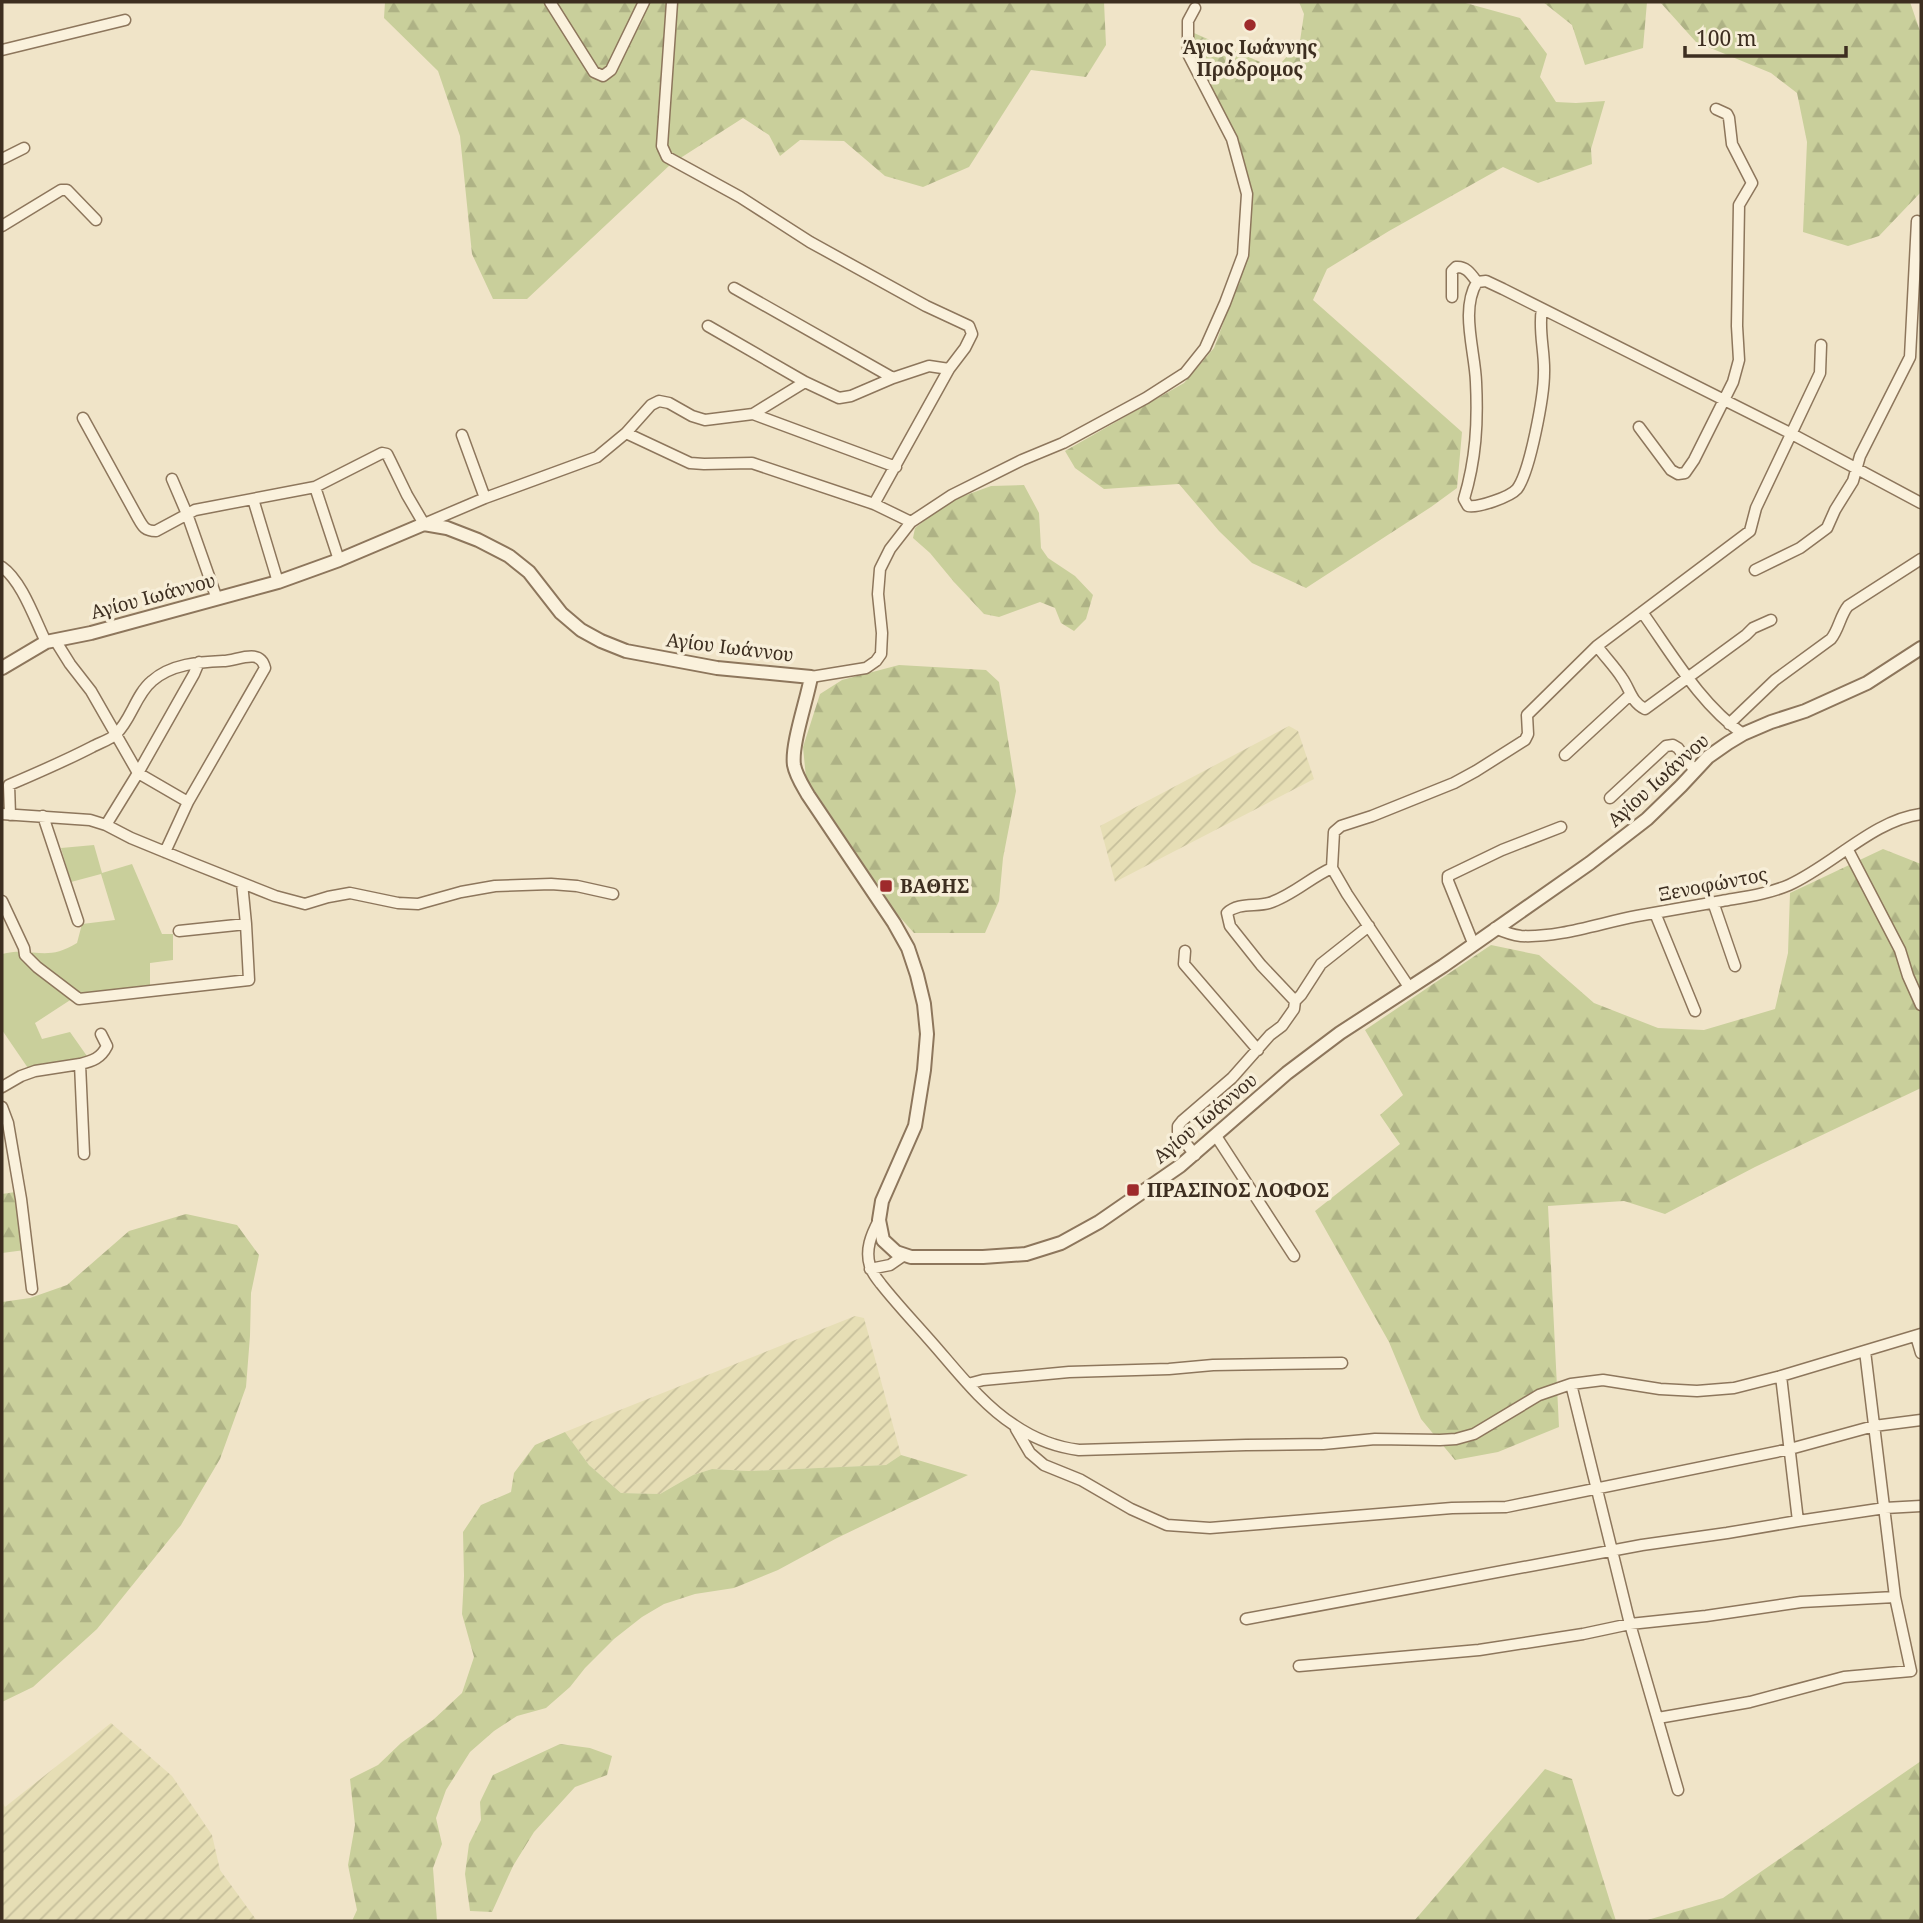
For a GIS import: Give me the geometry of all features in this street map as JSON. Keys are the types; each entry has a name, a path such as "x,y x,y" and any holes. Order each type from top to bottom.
{"street":[{"path":"554,4 594,72 603,76 611,69 644,2"},
{"path":"672,2 662,146 667,157 740,197 810,242 926,306 969,326 972,334 965,348 949,369 874,505"},
{"path":"811,677 866,668 881,654 878,594 880,569 890,549 911,522 952,495 1063,443 1146,398 1185,373 1205,348 1243,255 1247,194 1231,139 1188,54 1188,21 1195,8"},
{"path":"2,50 125,20"},
{"path":"1639,427 1671,470 1678,474 1685,473 1724,401 1739,360 1739,205 1752,183 1732,144 1729,118 1727,114 1716,109"},
{"path":"2,159 24,148"},
{"path":"2,226 61,190 67,190 96,220"},
{"path":"1755,570 1800,548 1827,528 1853,481 1860,456 1910,357 1917,221"},
{"path":"1452,297 1452,271 1456,267 1469,272 1477,282"},
{"path":"1542,309 1540,320 1544,375 1532,445 1521,481 1515,491 1508,495 1474,507 1468,506 1464,499 1474,461 1477,422 1469,304 1477,282 1486,281 1648,361 1790,433 1921,503"},
{"path":"734,288 893,378"},
{"path":"708,326 805,382 839,398 851,396 929,366 949,369"},
{"path":"1409,987 1332,868 1334,832 1337,828 1454,783 1525,740 1528,734 1527,715 1597,646 1750,531 1756,508 1820,373 1821,345"},
{"path":"83,418 145,529 149,531 156,531 195,510 315,487 382,453 387,454 424,524 485,498 597,457 626,433 651,405 659,401 705,420 753,414 805,382"},
{"path":"753,414 896,467"},
{"path":"626,433 690,463 752,463 874,505 911,522"},
{"path":"462,435 485,498"},
{"path":"172,478 217,599"},
{"path":"315,487 339,560"},
{"path":"253,499 278,582"},
{"name":"Αγίου Ιωάννου","path":"2,668 51,641 91,633 278,582 424,524 447,528 509,556 528,572 561,613 581,630 626,652 716,668 811,677 794,750 796,774 908,948 924,1004 927,1034 915,1126 885,1194 879,1220"},
{"path":"1729,724 1776,680 1831,639 1848,606 1921,559"},
{"path":"2,567 10,573 51,641 91,691 138,773 188,802"},
{"path":"1642,612 1709,704 1743,734"},
{"path":"1597,646 1622,677 1630,695 1645,709 1753,628 1771,620"},
{"name":"Αγίου Ιωάννου","path":"903,1256 935,1259 1026,1254 1061,1243 1099,1222 1195,1155 1287,1073 1340,1032 1443,966 1590,863 1647,819 1708,757 1743,734 1805,711 1867,683 1921,648"},
{"path":"165,852 188,802 265,668 264,663 252,656 199,662 156,677 146,686 116,735 9,785 6,814 90,820 106,825 165,852 275,896 305,904 350,893 398,903 418,904 495,886 551,884 577,886 613,894"},
{"path":"106,825 199,662"},
{"path":"1565,755 1630,695"},
{"path":"1610,798 1666,746 1673,745 1678,748 1695,771"},
{"name":"Ξενοφώντος","path":"1495,928 1521,936 1564,932 1787,886 1884,828 1921,814"},
{"path":"43,816 78,921"},
{"path":"1473,943 1448,876 1502,850 1561,827"},
{"path":"1848,850 1900,950 1921,1005"},
{"path":"1295,1001 1261,965 1230,926 1227,913 1238,907 1269,903 1295,891 1332,868"},
{"path":"2,901 25,955 79,999 249,980 242,883"},
{"path":"1713,902 1735,966"},
{"path":"1655,913 1695,1011"},
{"path":"178,931 246,924"},
{"path":"1195,1155 1178,1133 1178,1126 1232,1078 1290,1017 1295,1001 1321,964 1368,926"},
{"path":"1185,951 1184,964 1258,1050"},
{"path":"2,1087 35,1071 94,1060 107,1046 101,1034"},
{"path":"80,1063 84,1154"},
{"path":"2,1107 8,1123 7,1148 21,1199 32,1289"},
{"path":"1216,1136 1294,1256"},
{"path":"870,1269 890,1265 903,1256 883,1240 879,1220"},
{"path":"879,1220 870,1237 870,1269 894,1301 968,1384 1002,1416 1015,1427 1062,1448 1079,1450 1323,1444 1375,1439 1440,1440 1474,1434 1539,1395 1571,1384 1603,1380 1660,1389 1697,1391 1734,1388 1919,1335 1921,1353"},
{"path":"1658,1718 1751,1702 1843,1677 1911,1671 1895,1597 1865,1352"},
{"path":"968,1384 983,1380 1069,1372 1213,1365 1342,1363"},
{"path":"1781,1376 1798,1521"},
{"path":"1571,1384 1630,1624 1678,1790"},
{"path":"1015,1427 1030,1453 1044,1465 1082,1480 1131,1509 1167,1525 1210,1528 1452,1507 1506,1507 1790,1449 1874,1426 1921,1420"},
{"path":"1246,1619 1611,1551 1885,1508 1921,1506"},
{"path":"1299,1666 1479,1650 1630,1624 1801,1602 1895,1597"}],"shaded area":[{"path":"1289,726 1298,731 1314,779 1115,882 1100,826"},
{"path":"855,1316 864,1318 901,1455 886,1465 749,1471 712,1469 693,1475 660,1494 621,1493 589,1465 565,1432"},
{"path":"111,1723 172,1776 212,1835 220,1870 257,1921 2,1921 2,1802 5,1807"}],"green space":[{"path":"385,2 1104,2 1106,45 1086,77 1031,70 969,167 923,187 885,176 844,141 800,140 780,156 769,135 743,118 671,164 527,299 493,299 472,254 460,136 438,71 384,18"},
{"path":"1299,2 1462,2 1520,18 1547,54 1540,77 1556,102 1605,101 1591,149 1592,164 1538,183 1503,167 1327,269 1313,300 1462,432 1457,488 1306,588 1252,563 1219,531 1179,484 1104,489 1075,468 1065,451 1184,383 1214,348 1237,286 1247,175 1187,45 1194,33 1267,65 1282,62 1300,41 1304,14"},
{"path":"1543,2 1647,2 1643,48 1585,65 1572,25"},
{"path":"1660,2 1910,2 1921,34 1921,192 1879,236 1848,246 1803,232 1807,142 1797,93 1771,73 1696,42"},
{"path":"1024,485 1039,513 1041,548 1048,558 1075,576 1093,595 1086,619 1074,631 1061,623 1055,608 1040,602 999,617 984,614 930,553 913,538 915,528 950,501 991,486"},
{"path":"899,665 986,670 999,682 1016,791 1003,858 999,901 985,933 914,933 898,915 806,778 803,747 820,694 842,680"},
{"path":"94,845 102,873 132,864 162,934 173,934 173,960 150,963 150,988 81,993 35,1023 42,1039 70,1032 89,1059 30,1071 2,1030 2,954 47,953 66,949 77,943 82,924 115,920 101,874 71,882 61,848"},
{"path":"1883,849 1921,864 1921,1088 1755,1167 1665,1214 1624,1201 1548,1206 1559,1427 1498,1452 1455,1460 1421,1419 1389,1342 1315,1211 1400,1144 1380,1115 1403,1095 1365,1030 1491,945 1539,955 1594,1003 1658,1028 1704,1030 1775,1009 1788,953 1790,893"},
{"path":"22,1191 25,1250 2,1253 2,1194"},
{"path":"186,1214 237,1225 259,1255 251,1293 246,1387 220,1459 181,1525 97,1629 33,1687 2,1702 2,1302 30,1298 67,1285 129,1231"},
{"path":"565,1432 589,1465 621,1493 660,1494 693,1475 712,1469 749,1471 886,1465 901,1455 968,1475 837,1538 778,1570 734,1588 695,1594 664,1604 642,1617 614,1639 570,1687 546,1708 517,1716 470,1752 446,1790 436,1818 442,1844 433,1868 437,1921 352,1921 357,1910 348,1865 355,1825 350,1779 378,1765 462,1693 474,1657 462,1614 463,1532 481,1505 511,1492 514,1473 535,1445"},
{"path":"560,1744 590,1748 612,1756 607,1775 575,1787 534,1832 513,1866 492,1912 470,1911 465,1874 469,1844 481,1820 480,1802 493,1775"},
{"path":"1921,1761 1921,1921 1644,1921 1723,1898"},
{"path":"1545,1769 1572,1779 1616,1921 1414,1921"}],"place":[{"name":"Άγιος Ιωάννης Πρόδρομος","path":"1250,25"},
{"name":"ΒΑΘΗΣ","path":"886,886"},
{"name":"ΠΡΑΣΙΝΟΣ ΛΟΦΟΣ","path":"1133,1190"}]}
